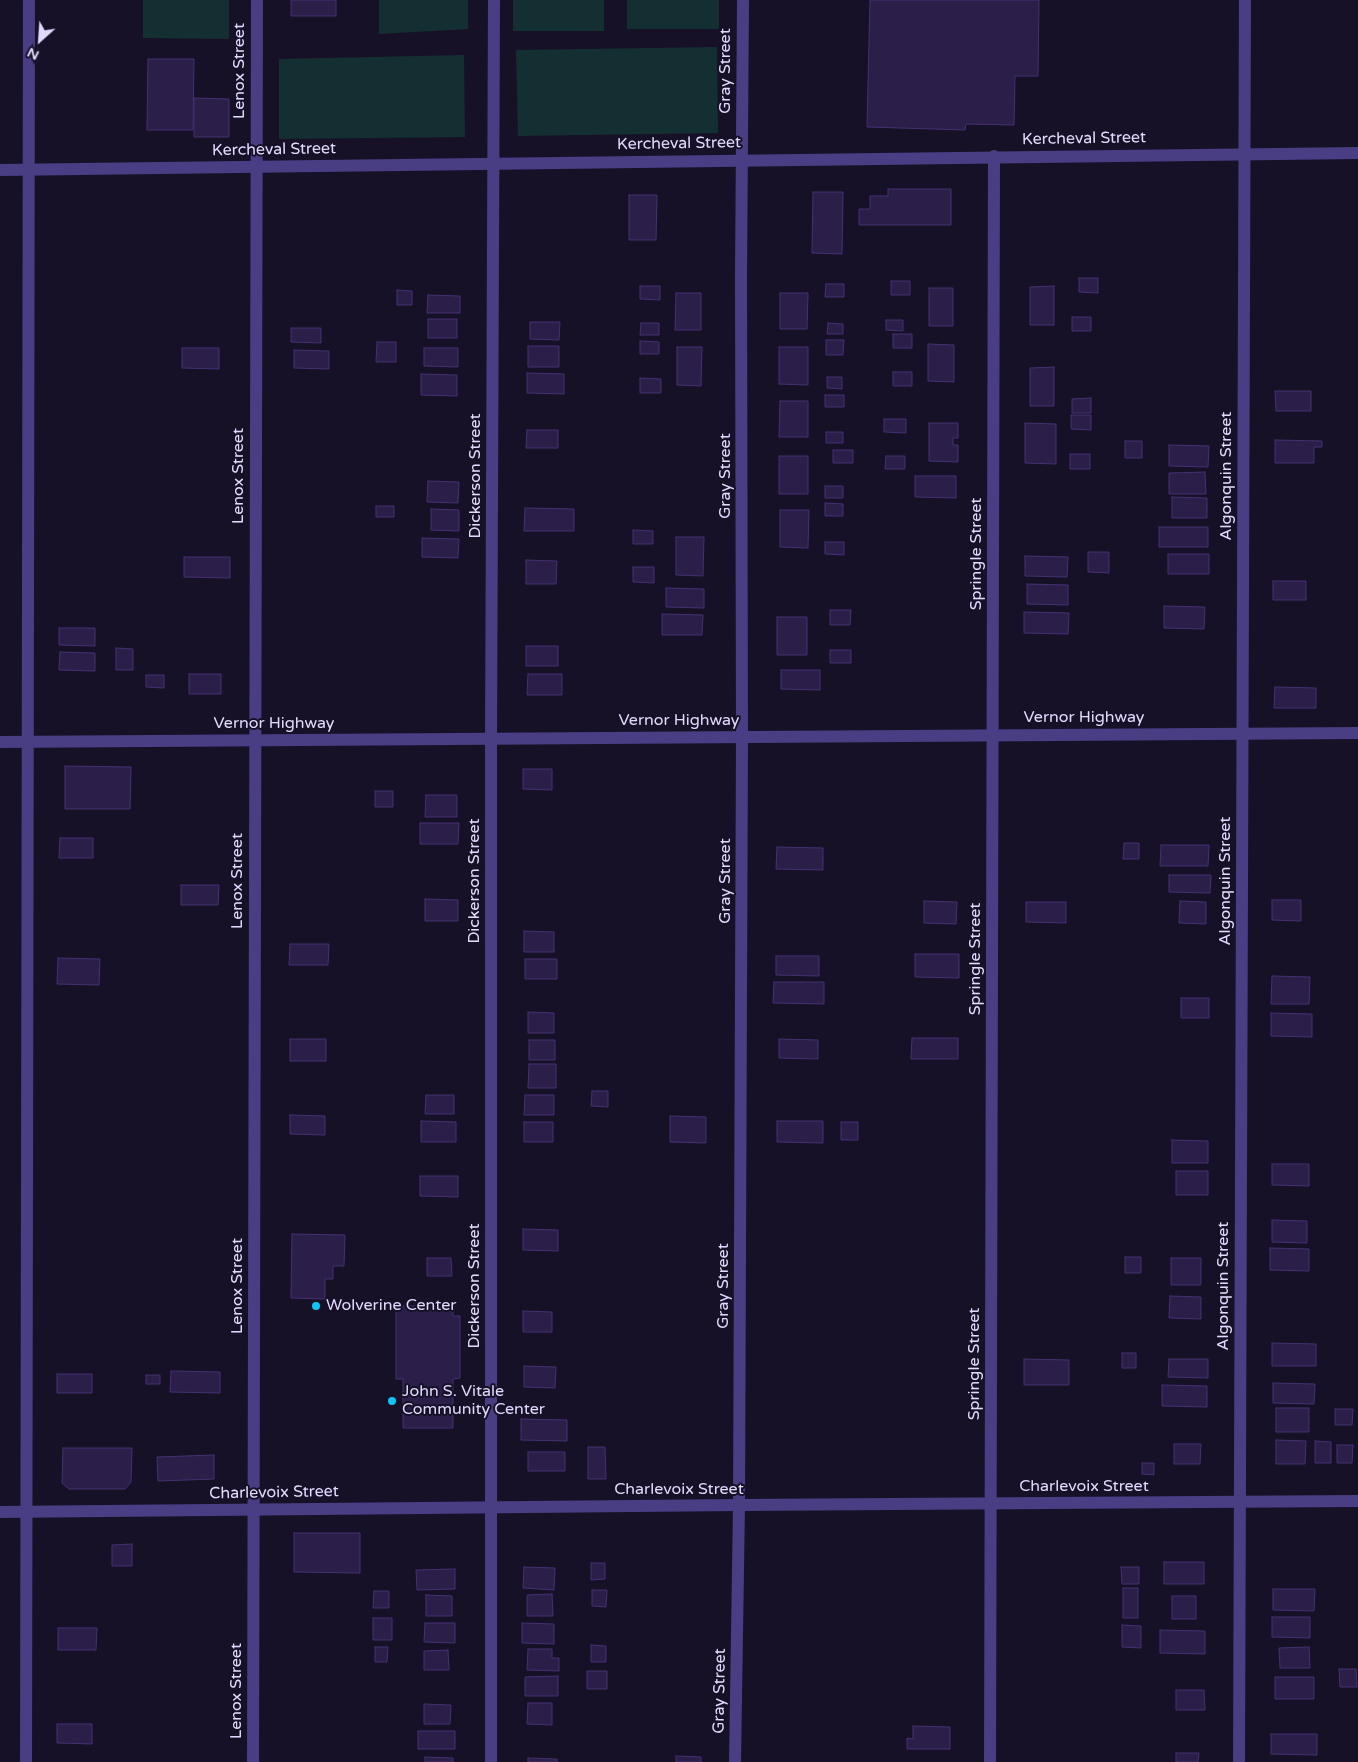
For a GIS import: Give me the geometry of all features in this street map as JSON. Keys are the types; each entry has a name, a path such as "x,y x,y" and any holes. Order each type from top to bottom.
{"street":[{"path":"26,1762 29,0"},
{"name":"Lenox Street","path":"253,1762 256,0"},
{"name":"Dickerson Street","path":"490,1762 494,0"},
{"name":"Gray Street","path":"735,1762 739,1505 743,0"},
{"name":"Algonquin Street","path":"1239,1762 1245,0"},
{"name":"Kercheval Street","path":"0,170 994,156 1358,153"},
{"name":"Springle Street","path":"990,1762 994,156"},
{"name":"Vernor Highway","path":"0,742 1358,733"},
{"name":"Charlevoix Street","path":"0,1512 1358,1501"}],"green space":[{"path":"143,0 229,0 229,39 143,38"},
{"path":"379,0 468,0 468,29 379,34"},
{"path":"513,0 604,0 604,31 513,31"},
{"path":"627,0 719,0 719,29 627,29"},
{"path":"717,47 718,133 518,136 516,50"},
{"path":"464,55 465,137 279,139 279,59"}],"building":[{"path":"291,0 336,0 336,16 291,16"},
{"path":"870,0 1039,0 1038,76 1015,76 1014,125 966,124 965,130 867,127"},
{"path":"148,59 194,59 193,130 147,130"},
{"path":"194,98 229,99 229,137 194,137"},
{"path":"888,189 951,189 951,225 859,225 859,209 870,209 870,196 888,196"},
{"path":"813,192 843,192 842,254 812,253"},
{"path":"629,195 657,195 656,240 629,240"},
{"path":"1079,278 1098,278 1098,293 1079,292"},
{"path":"891,281 910,281 910,295 891,295"},
{"path":"826,284 844,284 844,297 825,297"},
{"path":"640,286 660,286 660,300 640,299"},
{"path":"1054,286 1054,325 1030,325 1030,287"},
{"path":"929,288 953,288 953,326 929,326"},
{"path":"397,290 412,291 412,305 397,305"},
{"path":"676,293 701,293 701,330 675,330"},
{"path":"780,293 808,293 807,329 780,329"},
{"path":"428,295 460,296 460,313 427,313"},
{"path":"1072,317 1091,317 1091,331 1072,331"},
{"path":"428,319 457,319 457,338 428,338"},
{"path":"886,320 903,320 903,331 886,330"},
{"path":"530,322 560,322 559,340 530,339"},
{"path":"641,323 659,323 659,335 640,335"},
{"path":"828,323 843,324 843,334 827,334"},
{"path":"291,328 321,328 321,343 291,342"},
{"path":"893,334 912,334 912,348 893,348"},
{"path":"826,340 844,340 843,355 826,355"},
{"path":"640,341 659,342 659,354 640,354"},
{"path":"377,342 396,342 396,362 376,362"},
{"path":"928,344 954,345 954,382 928,381"},
{"path":"528,346 559,346 559,367 528,367"},
{"path":"677,347 702,347 701,386 677,385"},
{"path":"779,347 808,347 808,385 779,384"},
{"path":"182,348 219,348 219,369 182,368"},
{"path":"424,348 458,348 458,367 424,366"},
{"path":"294,350 329,351 329,369 294,368"},
{"path":"1054,367 1054,406 1030,406 1030,368"},
{"path":"893,372 912,372 912,386 893,386"},
{"path":"527,373 564,374 564,394 527,393"},
{"path":"421,374 457,375 457,396 421,395"},
{"path":"827,377 842,377 842,389 827,388"},
{"path":"640,378 661,379 661,393 640,393"},
{"path":"1275,391 1311,391 1311,411 1276,411"},
{"path":"825,395 844,395 844,407 825,407"},
{"path":"1091,398 1091,413 1072,413 1072,399"},
{"path":"780,401 808,401 808,437 779,437"},
{"path":"1071,415 1091,415 1091,430 1071,429"},
{"path":"884,419 906,419 906,433 884,432"},
{"path":"929,423 958,423 958,438 953,438 953,445 958,445 958,462 929,461"},
{"path":"1025,423 1056,424 1056,464 1025,463"},
{"path":"527,430 558,430 558,448 526,448"},
{"path":"826,432 843,432 843,443 826,443"},
{"path":"1275,440 1322,441 1322,447 1314,447 1314,463 1275,463"},
{"path":"1125,441 1142,441 1142,458 1125,458"},
{"path":"1169,445 1209,446 1208,467 1169,466"},
{"path":"833,450 853,450 853,463 833,463"},
{"path":"1070,454 1090,454 1090,469 1070,469"},
{"path":"779,456 808,456 808,494 779,494"},
{"path":"886,456 905,456 905,469 885,469"},
{"path":"1205,472 1206,494 1169,494 1169,473"},
{"path":"915,476 956,476 956,498 915,497"},
{"path":"428,481 459,482 458,503 427,502"},
{"path":"825,486 843,486 843,498 825,498"},
{"path":"1172,497 1207,498 1207,518 1172,518"},
{"path":"825,503 843,504 843,516 825,516"},
{"path":"376,506 394,506 394,517 376,517"},
{"path":"525,508 574,509 574,531 524,531"},
{"path":"431,509 459,510 459,531 431,530"},
{"path":"780,510 809,510 808,548 780,547"},
{"path":"1159,527 1208,527 1208,547 1159,547"},
{"path":"633,530 653,531 653,544 633,544"},
{"path":"676,537 704,537 703,576 676,575"},
{"path":"422,538 459,539 458,558 422,557"},
{"path":"825,542 844,542 844,555 825,554"},
{"path":"1088,552 1109,552 1109,573 1088,572"},
{"path":"1168,554 1209,554 1209,574 1168,574"},
{"path":"1025,556 1068,557 1067,577 1025,576"},
{"path":"184,557 230,557 230,578 184,577"},
{"path":"526,560 557,561 556,584 526,584"},
{"path":"633,567 654,567 654,583 633,582"},
{"path":"1273,581 1306,581 1306,600 1273,600"},
{"path":"1027,584 1068,585 1068,605 1027,604"},
{"path":"666,588 704,589 704,608 666,607"},
{"path":"1164,606 1205,607 1204,629 1164,628"},
{"path":"830,610 851,610 850,625 830,625"},
{"path":"1024,612 1069,613 1068,634 1024,633"},
{"path":"662,614 703,615 702,635 662,635"},
{"path":"777,617 807,617 807,655 777,655"},
{"path":"59,628 95,628 95,646 59,645"},
{"path":"526,646 558,646 558,666 526,666"},
{"path":"116,648 133,649 133,670 116,670"},
{"path":"830,650 851,650 851,663 830,663"},
{"path":"60,652 95,653 95,671 59,670"},
{"path":"781,670 820,670 820,690 781,689"},
{"path":"189,674 221,674 221,694 189,694"},
{"path":"528,674 562,674 562,695 527,695"},
{"path":"146,675 164,675 164,688 146,687"},
{"path":"1275,687 1316,688 1316,708 1274,708"},
{"path":"65,766 131,767 130,809 65,809"},
{"path":"523,769 552,769 552,790 523,789"},
{"path":"375,791 393,791 393,807 375,807"},
{"path":"426,795 457,795 457,817 425,817"},
{"path":"420,823 459,823 458,844 420,844"},
{"path":"60,838 93,838 93,858 59,858"},
{"path":"1124,843 1139,843 1139,859 1123,859"},
{"path":"1161,845 1209,845 1208,866 1160,866"},
{"path":"777,847 823,848 823,870 776,869"},
{"path":"1169,875 1211,875 1210,893 1169,892"},
{"path":"181,885 219,885 218,905 181,905"},
{"path":"425,899 458,900 458,921 425,921"},
{"path":"1272,900 1301,900 1301,921 1272,920"},
{"path":"924,901 957,902 956,924 924,923"},
{"path":"1180,901 1206,902 1206,924 1179,923"},
{"path":"1026,902 1066,902 1066,923 1026,922"},
{"path":"524,931 554,932 554,952 524,952"},
{"path":"290,944 329,944 328,965 289,965"},
{"path":"915,954 959,954 959,978 915,977"},
{"path":"776,956 819,956 819,976 776,975"},
{"path":"58,958 100,959 99,985 57,984"},
{"path":"525,959 557,959 557,979 525,979"},
{"path":"1272,976 1310,977 1309,1004 1271,1004"},
{"path":"774,982 824,982 824,1004 773,1003"},
{"path":"1181,998 1209,998 1209,1018 1181,1018"},
{"path":"528,1012 554,1013 554,1033 528,1033"},
{"path":"1271,1013 1312,1014 1312,1037 1271,1036"},
{"path":"912,1038 958,1038 958,1059 911,1059"},
{"path":"290,1039 326,1039 326,1061 290,1061"},
{"path":"779,1039 818,1040 818,1059 779,1058"},
{"path":"529,1040 555,1040 555,1060 529,1060"},
{"path":"529,1064 556,1064 556,1088 528,1088"},
{"path":"592,1091 608,1091 608,1107 591,1106"},
{"path":"426,1095 454,1095 454,1114 425,1114"},
{"path":"525,1095 554,1095 554,1115 524,1115"},
{"path":"290,1115 325,1116 325,1135 290,1134"},
{"path":"670,1116 706,1117 706,1143 670,1142"},
{"path":"421,1121 456,1122 456,1142 421,1142"},
{"path":"777,1121 823,1121 823,1143 777,1142"},
{"path":"524,1122 553,1122 553,1142 524,1142"},
{"path":"841,1122 858,1122 858,1140 841,1140"},
{"path":"1172,1140 1208,1141 1208,1163 1172,1163"},
{"path":"1272,1164 1309,1164 1309,1186 1272,1185"},
{"path":"1176,1171 1208,1171 1208,1195 1176,1195"},
{"path":"420,1176 458,1176 458,1197 420,1196"},
{"path":"1272,1220 1307,1221 1307,1243 1272,1242"},
{"path":"523,1229 558,1230 558,1251 523,1250"},
{"path":"292,1234 345,1235 344,1266 333,1266 333,1279 325,1279 325,1299 291,1298"},
{"path":"1270,1248 1309,1249 1309,1271 1270,1270"},
{"path":"1125,1257 1141,1257 1141,1273 1125,1273"},
{"path":"427,1258 451,1258 452,1276 427,1276"},
{"path":"1171,1258 1201,1258 1201,1285 1171,1285"},
{"path":"1170,1296 1201,1297 1201,1319 1169,1318"},
{"path":"396,1306 453,1306 453,1316 460,1316 460,1378 453,1379 453,1428 403,1428 403,1379 396,1379"},
{"path":"523,1311 552,1312 552,1332 523,1332"},
{"path":"1272,1343 1316,1344 1316,1366 1272,1366"},
{"path":"1122,1353 1136,1353 1136,1368 1122,1368"},
{"path":"1024,1359 1069,1360 1069,1385 1024,1385"},
{"path":"1169,1359 1208,1359 1208,1378 1168,1377"},
{"path":"524,1366 556,1367 555,1388 524,1387"},
{"path":"171,1371 220,1372 220,1393 170,1392"},
{"path":"57,1374 92,1374 92,1393 57,1393"},
{"path":"146,1375 160,1375 160,1384 146,1384"},
{"path":"1273,1383 1315,1384 1314,1404 1273,1403"},
{"path":"1162,1385 1207,1386 1207,1407 1162,1406"},
{"path":"1276,1408 1309,1408 1309,1432 1276,1432"},
{"path":"1335,1409 1353,1409 1352,1425 1335,1425"},
{"path":"521,1419 567,1420 567,1441 521,1440"},
{"path":"1276,1440 1306,1441 1305,1464 1276,1464"},
{"path":"1315,1441 1331,1442 1331,1463 1315,1463"},
{"path":"1174,1444 1201,1444 1200,1464 1174,1464"},
{"path":"1337,1445 1353,1445 1352,1463 1337,1463"},
{"path":"588,1447 605,1447 606,1479 588,1479"},
{"path":"63,1448 132,1448 131,1482 125,1489 69,1489 62,1483"},
{"path":"528,1452 565,1452 565,1471 528,1471"},
{"path":"214,1455 214,1479 158,1481 157,1457"},
{"path":"1142,1463 1154,1463 1154,1475 1142,1474"},
{"path":"294,1533 360,1533 360,1573 294,1572"},
{"path":"132,1544 132,1566 112,1566 112,1545"},
{"path":"1164,1562 1204,1562 1204,1584 1164,1584"},
{"path":"591,1563 605,1563 605,1579 591,1580"},
{"path":"524,1567 555,1568 554,1590 523,1588"},
{"path":"1121,1567 1139,1567 1139,1584 1122,1584"},
{"path":"455,1569 455,1589 417,1590 416,1570"},
{"path":"1123,1588 1138,1588 1138,1618 1123,1618"},
{"path":"1273,1589 1315,1589 1314,1611 1273,1610"},
{"path":"592,1590 607,1590 606,1607 592,1606"},
{"path":"374,1591 389,1591 389,1608 373,1608"},
{"path":"552,1594 553,1616 527,1616 527,1595"},
{"path":"426,1595 452,1596 452,1616 426,1616"},
{"path":"1172,1596 1196,1596 1196,1619 1172,1619"},
{"path":"1272,1617 1310,1617 1310,1638 1272,1637"},
{"path":"373,1618 392,1618 392,1640 373,1640"},
{"path":"425,1623 455,1623 455,1643 424,1642"},
{"path":"522,1623 554,1624 554,1644 522,1643"},
{"path":"1122,1625 1141,1626 1141,1648 1122,1647"},
{"path":"58,1628 97,1628 96,1650 58,1650"},
{"path":"1160,1630 1205,1631 1205,1654 1160,1653"},
{"path":"591,1645 606,1646 606,1662 591,1662"},
{"path":"375,1647 388,1647 387,1662 375,1662"},
{"path":"1309,1647 1310,1668 1280,1668 1279,1648"},
{"path":"528,1649 552,1649 552,1658 559,1658 559,1671 527,1670"},
{"path":"448,1650 449,1670 424,1670 424,1651"},
{"path":"1339,1669 1356,1669 1357,1687 1340,1687"},
{"path":"587,1671 607,1671 607,1689 587,1689"},
{"path":"558,1676 558,1696 525,1696 525,1677"},
{"path":"1275,1677 1314,1677 1314,1699 1275,1699"},
{"path":"1176,1690 1204,1690 1205,1710 1176,1710"},
{"path":"528,1703 552,1703 552,1725 527,1724"},
{"path":"424,1704 451,1705 450,1724 424,1724"},
{"path":"57,1724 92,1724 92,1744 57,1743"},
{"path":"913,1726 950,1727 950,1749 907,1749 907,1738 913,1739"},
{"path":"418,1731 455,1731 455,1749 418,1749"},
{"path":"1271,1734 1317,1734 1317,1755 1271,1754"},
{"path":"1176,1753 1199,1753 1198,1762 1176,1762"},
{"path":"676,1756 701,1757 701,1762 676,1762"},
{"path":"425,1757 453,1758 453,1762 425,1762"},
{"path":"528,1758 557,1759 557,1762 528,1762"}],"place":[{"name":"Wolverine Center","path":"316,1306"},
{"name":"John S. Vitale Community Center","path":"392,1401"}]}
